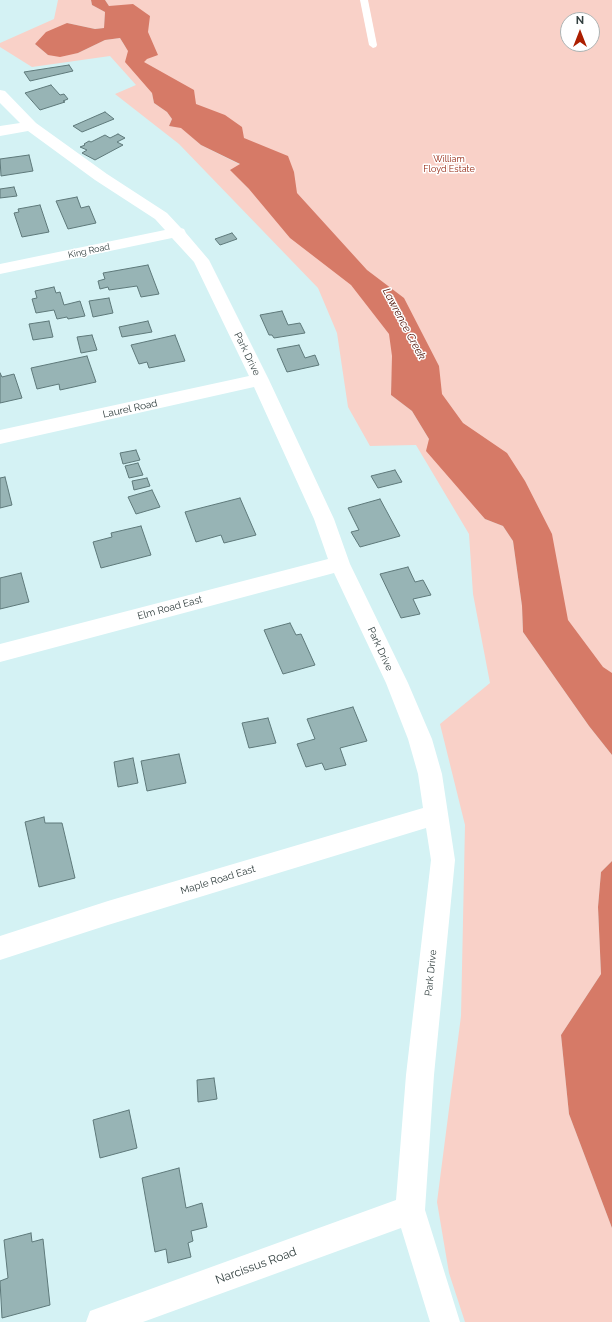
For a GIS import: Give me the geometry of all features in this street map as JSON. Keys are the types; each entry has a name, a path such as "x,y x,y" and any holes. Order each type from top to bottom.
{"street":[{"name":"Park Drive","path":"0,94 31,126 101,176 161,216 178,232 201,260 260,380 324,519 340,564 396,683 420,739 430,774 443,860 420,1075 410,1210 444,1322"},
{"path":"0,132 31,126"},
{"name":"King Road","path":"0,269 178,232"},
{"name":"Laurel Road","path":"0,437 260,380"},
{"name":"Elm Road East","path":"0,653 340,564"},
{"name":"Maple Road East","path":"0,948 108,913 436,815"},
{"name":"Narcissus Road","path":"101,1322 410,1210"}],"lane":[{"path":"364,0 373,45"}],"green space":[{"name":"William Floyd Estate","path":"58,0 91,0 92,5 105,12 104,28 95,29 67,23 35,44 48,55 78,53 105,40 120,38 126,48 109,6 105,0 612,0 612,714 529,548 392,372 391,395 412,411 429,439 485,519 503,526 513,541 522,606 523,632 589,726 612,755 612,861 601,872 598,907 601,974 561,1035 569,1114 612,1228 612,1322 465,1322 449,1273 437,1202 461,1016 465,825 440,724 490,683 473,594 469,534 416,445 370,446 348,407 337,333 318,288 179,144 115,94 136,85 110,56 32,67 0,47 0,43 54,19","holes":["152,93 241,147 249,189 231,170 241,165 201,145 181,127 169,126 172,119 167,112 154,103"]}],"water":[{"name":"Lawrence Creek","path":"91,0 105,0 109,6 133,4 150,16 148,32 158,55 147,59 144,62 194,90 196,104 225,115 242,127 244,138 288,156 294,172 297,193 367,270 404,298 439,366 442,394 463,423 507,453 525,481 552,534 568,620 603,667 612,673 612,755 589,726 523,632 522,606 513,541 503,526 485,519 426,451 429,439 412,411 391,395 392,356 389,334 351,285 290,238 249,189 230,170 240,164 201,145 181,128 169,126 172,119 167,112 154,103 152,93 125,62 128,51 120,38 105,40 78,53 60,57 48,55 35,44 46,32 67,23 95,29 104,28 105,12 92,5"},
{"path":"612,861 612,1228 569,1114 561,1035 601,974 598,907 601,872"}],"building":[{"path":"69,65 73,71 30,81 24,72"},
{"path":"51,85 60,95 64,94 68,99 63,101 65,102 40,110 25,93"},
{"path":"105,112 114,119 82,132 73,126"},
{"path":"118,134 125,138 117,142 123,145 95,160 82,153 87,150 80,147 89,141 91,142 105,135 110,138"},
{"path":"29,155 33,171 1,176 0,159"},
{"path":"14,187 17,196 0,198 0,189"},
{"path":"77,197 81,208 89,206 96,223 68,229 56,201"},
{"path":"40,205 49,232 22,237 14,213 19,212 18,209"},
{"path":"232,233 237,239 220,245 215,239"},
{"path":"148,265 159,294 141,297 137,286 109,290 108,287 100,289 98,281 105,279 103,273"},
{"path":"54,287 56,293 60,292 64,305 80,301 85,316 57,319 54,310 36,313 32,299 37,298 35,291"},
{"path":"109,298 113,313 93,317 89,301"},
{"path":"282,311 288,325 300,323 305,333 274,338 272,335 269,335 260,315"},
{"path":"49,321 53,337 33,340 29,324"},
{"path":"148,321 152,332 122,337 119,327"},
{"path":"92,335 97,350 81,353 77,337"},
{"path":"175,335 185,361 149,368 147,362 139,364 131,345"},
{"path":"299,345 305,358 315,355 319,365 287,372 277,349"},
{"path":"87,356 96,382 60,390 59,384 37,389 31,368"},
{"path":"0,373 2,377 14,374 22,398 0,403"},
{"path":"136,450 140,460 123,464 120,453"},
{"path":"138,463 143,475 129,478 125,466"},
{"path":"395,470 402,482 378,488 371,476"},
{"path":"5,477 12,505 0,508 0,478"},
{"path":"147,478 150,486 134,490 132,481"},
{"path":"152,490 160,507 136,514 128,497"},
{"path":"240,498 256,535 224,543 221,535 196,542 185,512"},
{"path":"380,499 400,536 360,547 351,532 359,530 348,508"},
{"path":"141,526 151,555 101,568 93,542 112,537 111,533"},
{"path":"408,567 415,582 423,580 431,595 413,599 420,614 401,618 380,574"},
{"path":"21,573 29,602 0,609 0,578"},
{"path":"290,623 296,635 301,634 315,665 283,674 264,630"},
{"path":"353,707 367,741 340,748 346,765 325,770 322,763 306,767 297,744 315,739 307,719"},
{"path":"268,718 276,743 249,748 242,723"},
{"path":"179,754 186,783 147,791 141,761"},
{"path":"133,758 138,783 118,787 114,762"},
{"path":"44,817 45,823 62,823 75,878 39,887 25,822"},
{"path":"214,1078 217,1099 198,1102 197,1080"},
{"path":"129,1110 137,1148 100,1158 93,1120"},
{"path":"179,1168 186,1208 202,1203 207,1227 191,1231 193,1241 188,1243 191,1257 168,1263 166,1249 155,1252 142,1178"},
{"path":"31,1233 32,1242 43,1239 50,1305 2,1318 0,1281 8,1278 4,1240"}]}
